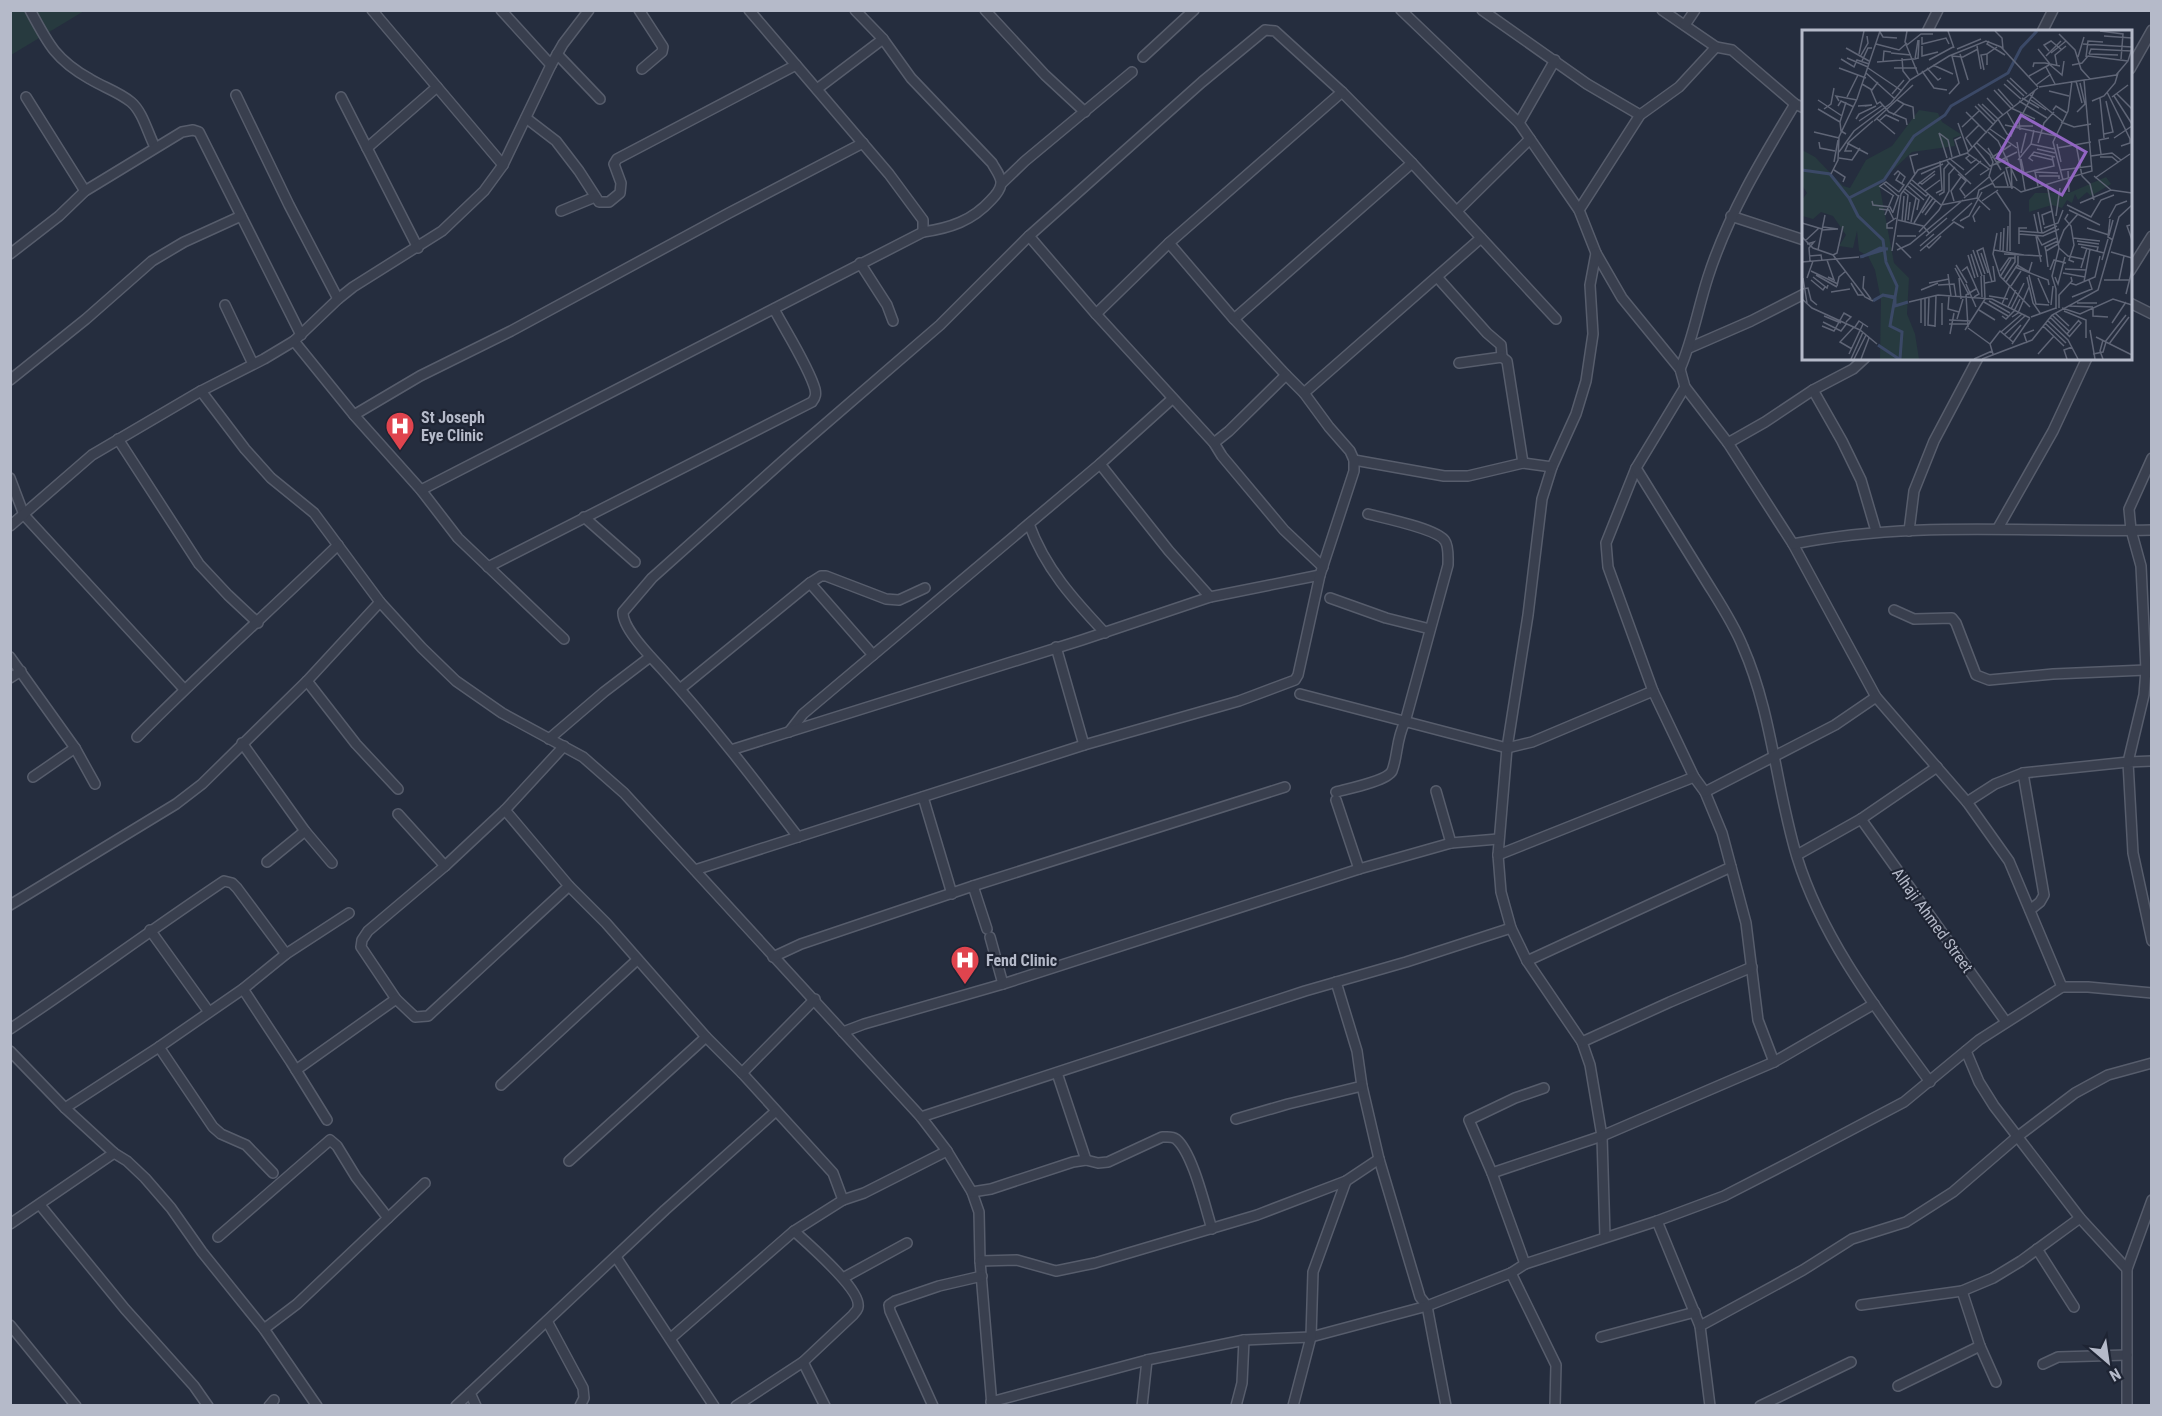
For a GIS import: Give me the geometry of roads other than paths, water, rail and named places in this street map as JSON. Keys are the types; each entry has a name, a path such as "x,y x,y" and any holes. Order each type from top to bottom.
{"street":[{"path":"30,10 48,45 70,67 131,102 137,108 155,147"},
{"path":"372,10 503,165"},
{"path":"501,10 551,65"},
{"path":"10,526 85,461 201,391 298,338 338,299 370,275 418,248 442,231 484,191 503,165 557,54 589,10"},
{"path":"639,10 663,46 662,52 642,69"},
{"path":"749,10 889,174 923,220 923,232"},
{"path":"855,10 883,39 910,78 992,163 1001,184"},
{"path":"985,10 1045,75 1085,112"},
{"path":"1143,57 1194,10"},
{"path":"1401,10 1518,123 1579,210 1596,253 1622,298 1680,369 1685,387 1728,443 1793,544 1876,697 1967,802 2008,861 2062,987"},
{"path":"1482,10 1587,84 1640,115"},
{"path":"1662,10 1716,47 1732,50 1799,106 1759,163 1731,216 1708,277 1689,348 1680,369"},
{"path":"1685,25 1695,10"},
{"path":"1928,30 1938,10"},
{"path":"2043,30 2053,10"},
{"path":"798,837 731,750 650,657 624,622 623,612 628,603 652,578 794,451 940,325 1029,236 1202,82 1265,30 1275,31 1342,92 1412,163 1556,319"},
{"path":"2132,65 2151,30"},
{"path":"817,89 883,39"},
{"path":"1579,210 1640,115 1679,87 1716,47"},
{"path":"557,54 600,99"},
{"path":"1518,123 1555,60"},
{"path":"526,118 556,141 595,197 603,203 620,193 621,183 614,164 617,159 796,65"},
{"path":"421,490 860,263 923,232 968,220 981,211 996,194 1001,184 1025,161 1132,72"},
{"path":"368,148 437,87"},
{"path":"1096,314 1169,243 1342,92"},
{"path":"236,95 338,299"},
{"path":"26,97 85,191"},
{"path":"341,97 418,248"},
{"path":"10,254 59,216 85,191 182,132 193,130 199,132 298,338 354,415 421,490 458,538 564,639"},
{"path":"1457,211 1530,139"},
{"path":"354,415 420,376 512,331 863,143"},
{"path":"1234,319 1412,163"},
{"path":"561,211 595,197"},
{"path":"10,380 86,319 152,261 184,242 241,216"},
{"path":"1731,216 1802,240"},
{"path":"1029,236 1096,314 1214,443 1230,466 1321,571"},
{"path":"2132,268 2151,237"},
{"path":"1304,393 1481,238"},
{"path":"695,870 1084,745 1239,701 1295,680 1321,571 1354,471 1354,460 1350,451 1329,428 1304,393 1234,319 1169,243"},
{"path":"1596,253 1590,285 1593,334 1586,381 1576,414 1552,467 1542,499 1528,615 1507,748 1498,855 1501,892 1510,928 1527,961 1582,1042 1590,1065 1602,1136 1605,1237"},
{"path":"860,263 886,305 893,321"},
{"path":"1437,277 1487,333 1501,345 1502,357 1508,363 1523,463"},
{"path":"1689,348 1752,321 1802,295"},
{"path":"2132,304 2151,314"},
{"path":"225,305 253,364"},
{"path":"488,567 812,402 815,398 815,390 811,378 774,309"},
{"path":"1459,363 1502,357"},
{"path":"1728,443 1813,390 1853,369 1863,360"},
{"path":"1910,531 1914,491 1934,441 1977,360"},
{"path":"1998,528 2053,431 2086,360"},
{"path":"1214,443 1286,375"},
{"path":"1685,387 1636,468 1606,543 1606,555 1608,567 1653,692 1694,777 1705,792 1722,833 1746,923 1758,1020 1774,1062"},
{"path":"1813,390 1861,480 1876,531"},
{"path":"201,391 271,478 314,513 380,602 422,648 456,681 502,713 583,757 624,793 773,957 815,999 921,1117 947,1150 972,1192 979,1212 980,1261 991,1404 1147,1360 1244,1340 1311,1337 1427,1306 1511,1273 1525,1263 1657,1221 1734,1191 1904,1102 1966,1051 2006,1022 2062,987 2151,993"},
{"path":"789,732 803,714 1100,464 1172,399"},
{"path":"118,439 200,564 258,623"},
{"path":"2151,458 2129,509 2131,530 2140,566 2146,670 2144,695 2128,762 2133,853 2151,941"},
{"path":"1354,460 1444,476 1468,477 1523,463 1552,467"},
{"path":"1100,464 1169,551 1210,597"},
{"path":"1636,468 1724,610 1743,645 1757,683 1797,855 1811,897 1831,939 1930,1082"},
{"path":"10,478 24,515 184,689"},
{"path":"1359,869 1336,796 1390,774 1398,734 1405,722 1448,565 1447,544 1443,538 1368,514"},
{"path":"584,517 635,562"},
{"path":"1029,524 1037,548 1053,572 1105,633"},
{"path":"1793,544 1876,531 1998,528 2151,530"},
{"path":"137,737 184,689 258,623 338,545"},
{"path":"731,750 1105,633 1210,597 1321,571"},
{"path":"680,689 821,576 886,600 900,600 925,588"},
{"path":"810,583 873,655"},
{"path":"1330,598 1386,618 1430,629"},
{"path":"10,905 176,804 202,784 307,681 380,602"},
{"path":"1894,610 1914,619 1952,618 1976,675 1989,680 2053,674 2146,670"},
{"path":"1056,647 1084,745"},
{"path":"10,657 75,748 96,784"},
{"path":"549,739 604,692 650,657"},
{"path":"10,678 21,671"},
{"path":"307,681 356,744 398,789"},
{"path":"1300,694 1507,748 1532,742 1653,692"},
{"path":"1705,792 1835,725 1876,697"},
{"path":"242,743 305,831 332,863"},
{"path":"564,746 505,810 445,866 368,931 362,940 362,950 396,999 415,1017 428,1016 569,886"},
{"path":"33,777 75,748"},
{"path":"1967,802 1995,784 2023,773 2151,761"},
{"path":"1797,855 1861,819 1937,767"},
{"path":"2023,773 2044,895 2040,902 2030,910"},
{"path":"1498,855 1694,777"},
{"path":"773,957 801,944 973,886 1285,787"},
{"path":"1436,792 1451,843"},
{"path":"923,797 952,894"},
{"path":"505,810 569,886 606,923 706,1037 833,1173 843,1200"},
{"path":"398,814 445,866"},
{"name":"Alhaji Ahmed Street","path":"1861,819 2006,1022"},
{"path":"267,862 305,831"},
{"path":"843,1032 1002,984 1359,869 1451,843 1498,839"},
{"path":"1527,961 1731,867"},
{"path":"10,1029 224,881 228,881 241,892 286,954"},
{"path":"973,886 1002,984"},
{"path":"65,1108 159,1047 243,989 286,954 349,913"},
{"path":"921,1117 1336,981 1406,962 1510,928"},
{"path":"150,930 209,1012"},
{"path":"501,1085 637,960"},
{"path":"1582,1042 1752,967"},
{"path":"1336,981 1357,1051 1362,1086 1379,1159 1420,1297 1427,1306 1446,1406"},
{"path":"243,989 327,1120"},
{"path":"296,1070 396,999"},
{"path":"742,1073 815,999"},
{"path":"1492,1173 1602,1136 1774,1062 1874,1004"},
{"path":"569,1161 706,1037"},
{"path":"159,1047 213,1127 221,1134 246,1145 273,1173"},
{"path":"10,1051 65,1108 145,1178 171,1208 202,1252 264,1329 317,1406"},
{"path":"1966,1051 1979,1082 2017,1137 2080,1218 2127,1269"},
{"path":"1700,1326 1803,1270 1852,1239 1906,1222 1953,1192 2017,1137 2075,1093 2108,1075 2151,1063"},
{"path":"1057,1073 1086,1160"},
{"path":"1236,1119 1362,1086"},
{"path":"1525,1263 1492,1173 1469,1120 1515,1098 1544,1088"},
{"path":"456,1406 665,1210 776,1111"},
{"path":"972,1192 991,1189 1073,1162 1086,1160 1098,1163 1108,1162 1162,1137 1171,1137 1178,1140 1191,1163 1212,1228"},
{"path":"218,1237 330,1140 337,1146 356,1178 388,1218"},
{"path":"671,1338 794,1231 843,1200 864,1193 947,1150"},
{"path":"10,1224 114,1153"},
{"path":"980,1261 1017,1260 1063,1271 1257,1215 1346,1181 1379,1159"},
{"path":"1293,1406 1311,1337 1313,1272 1346,1181"},
{"path":"264,1329 290,1310 425,1183"},
{"path":"2127,1406 2127,1269 2151,1200"},
{"path":"40,1205 124,1309 194,1386 208,1406"},
{"path":"1861,1305 1962,1291 1993,1278 2080,1218"},
{"path":"1657,1221 1700,1326 1710,1406"},
{"path":"736,1406 803,1362 853,1315 858,1307 857,1298 843,1278 794,1231"},
{"path":"843,1278 907,1243"},
{"path":"2037,1249 2074,1307"},
{"path":"616,1257 714,1406"},
{"path":"1511,1273 1556,1365 1555,1406"},
{"path":"933,1406 890,1311 890,1305 895,1300 982,1276"},
{"path":"1962,1291 1980,1346 1996,1382"},
{"path":"1601,1337 1695,1312"},
{"path":"547,1321 583,1388 584,1398 580,1406"},
{"path":"10,1325 76,1406"},
{"path":"1236,1406 1242,1383 1244,1340"},
{"path":"1898,1386 1980,1346"},
{"path":"2043,1364 2058,1357 2127,1355"},
{"path":"1142,1406 1147,1360"},
{"path":"803,1362 825,1406"},
{"path":"1760,1406 1851,1362"},
{"path":"470,1393 476,1406"}],"place":[{"name":"St Joseph Eye Clinic","path":"400,452"},
{"name":"Fend Clinic","path":"965,986"}]}
